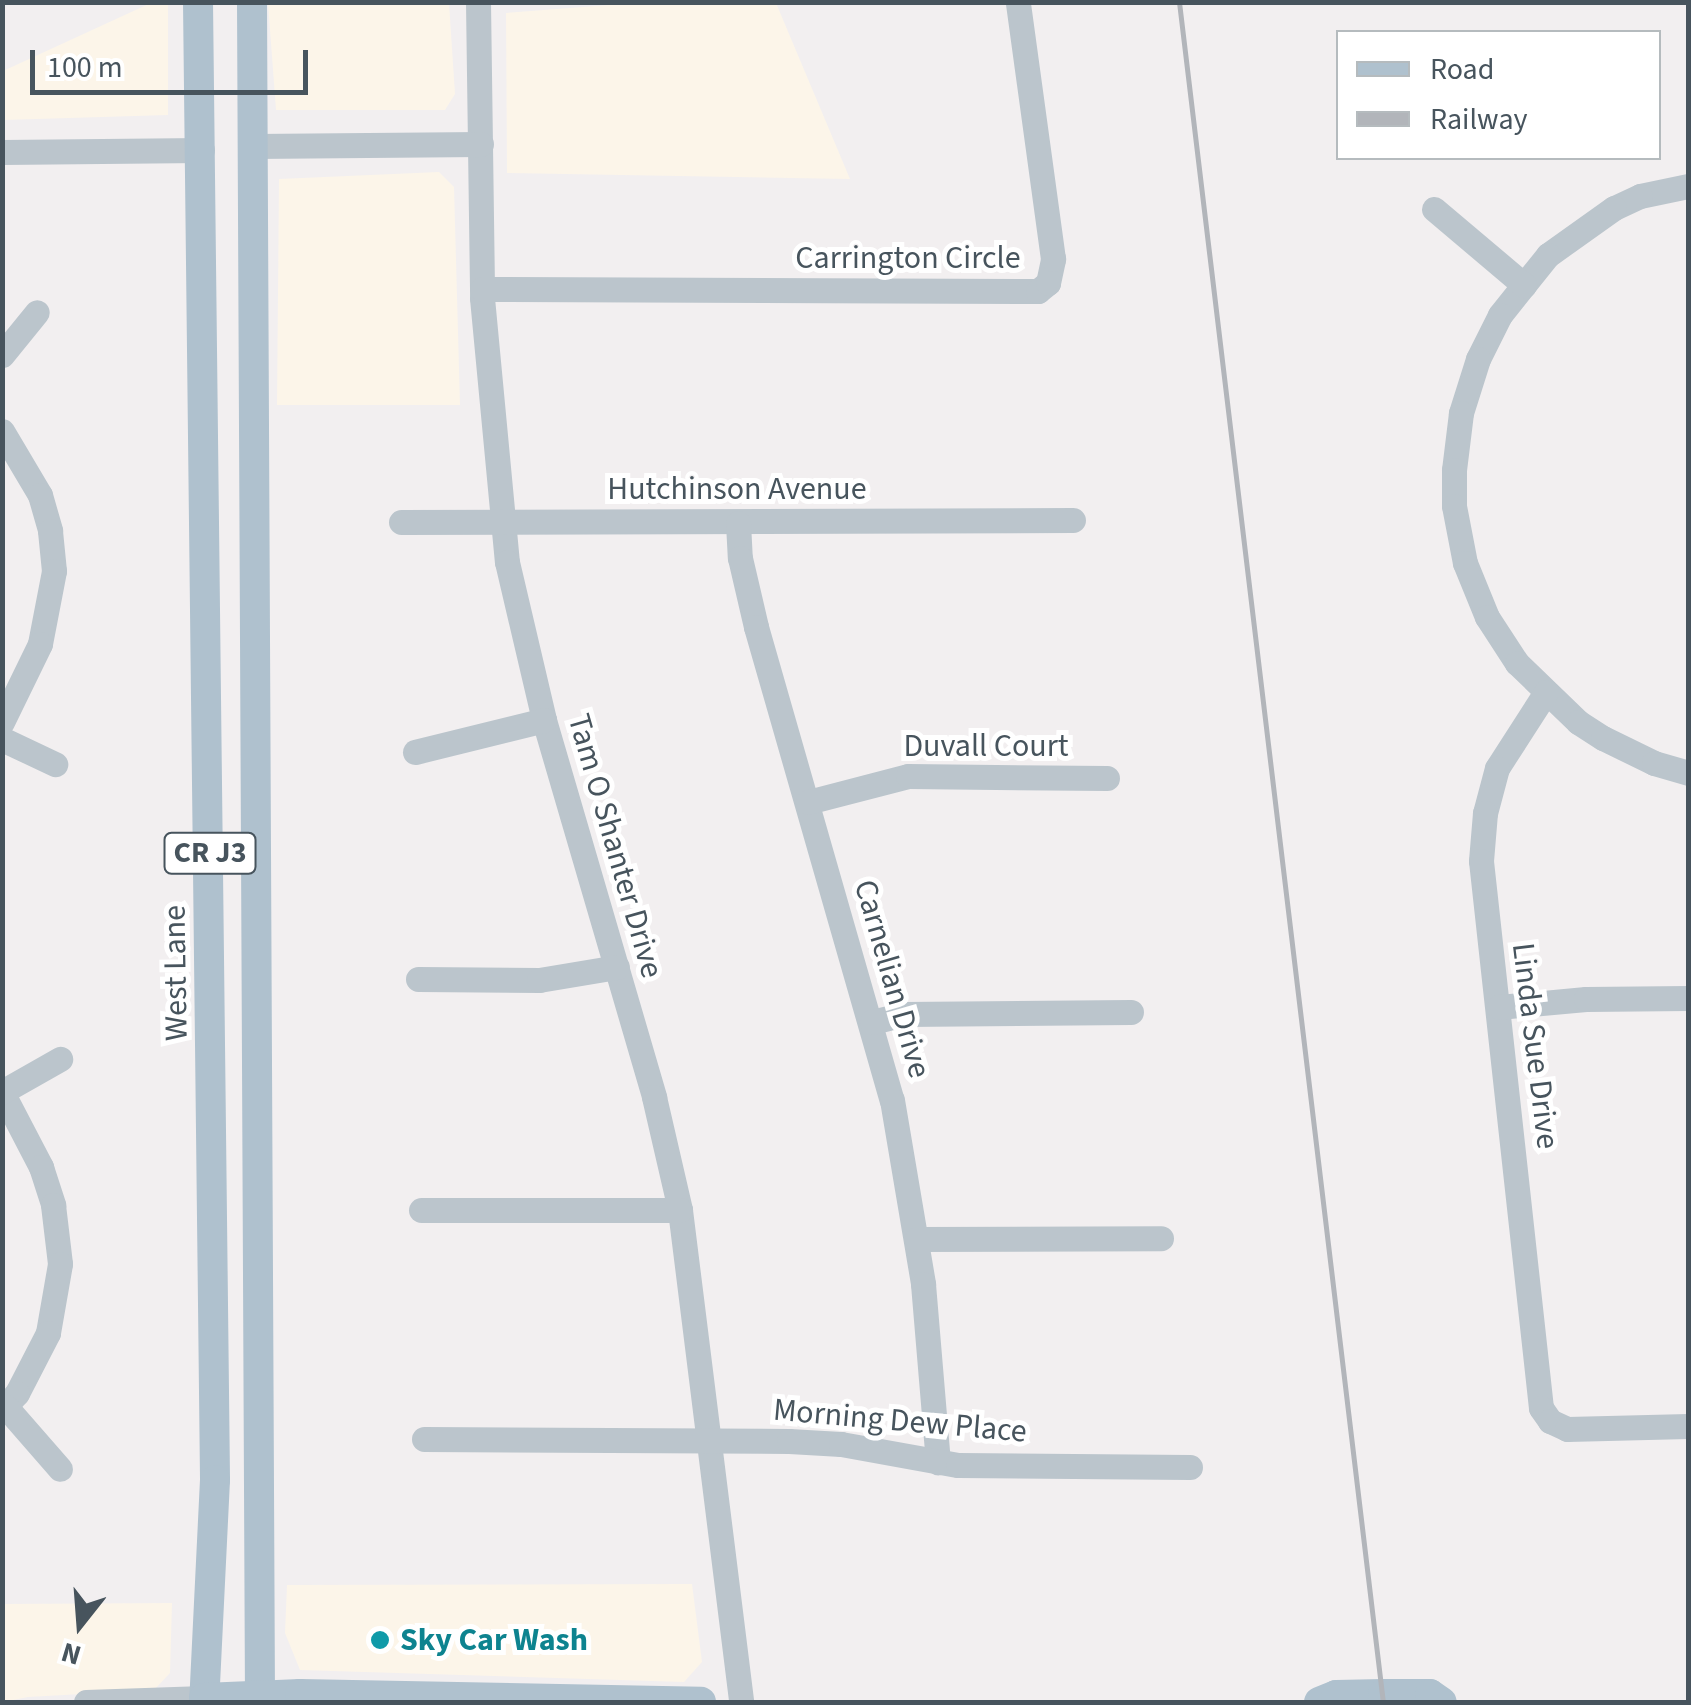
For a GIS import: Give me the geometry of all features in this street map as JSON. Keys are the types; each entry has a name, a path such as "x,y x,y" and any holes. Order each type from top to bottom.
{"main road":[{"name":"West Lane","path":"198,2 215,1460 204,1700"},
{"name":"CR J3","path":"252,2 260,1699"},
{"path":"1319,1702 1336,1695 1430,1694 1442,1702"},
{"path":"204,1700 701,1702"}],"street":[{"name":"Tam O Shanter Drive","path":"478,2 482,290 501,519 544,720 617,967 680,1210 712,1441 741,1702"},
{"name":"Carrington Circle","path":"482,290 1038,290 1048,283 1052,259 1018,2"},
{"path":"252,146 481,144"},
{"path":"2,152 202,150"},
{"path":"1688,186 1640,196 1589,222 1548,255 1500,315 1468,386 1456,441 1454,506 1465,563 1487,617 1517,663 1578,722 1615,745 1688,772"},
{"path":"1434,209 1524,284"},
{"path":"2,355 37,312"},
{"path":"2,431 40,495 50,531 54,571 40,644 2,722"},
{"name":"Hutchinson Avenue","path":"401,522 501,519 738,524 1074,520"},
{"name":"Carnelian Drive","path":"738,524 740,558 756,627 892,1100 917,1240 938,1462"},
{"name":"Linda Sue Drive","path":"1546,692 1505,751 1484,813 1481,861 1541,1408 1550,1421 1567,1429 1688,1426"},
{"path":"415,752 544,720"},
{"path":"2,739 55,764"},
{"name":"Duvall Court","path":"808,802 908,776 1107,778"},
{"path":"418,979 538,980 617,967"},
{"path":"1499,1007 1586,999 1688,998"},
{"path":"872,1022 904,1014 1130,1012"},
{"path":"60,1059 2,1092 54,1205 60,1264 48,1333 4,1409 60,1469"},
{"path":"422,1210 680,1210"},
{"path":"917,1240 1161,1238"},
{"name":"Morning Dew Place","path":"424,1439 842,1444 938,1462 1190,1467"},
{"path":"86,1702 204,1700"}],"shaded area":[{"path":"153,2 168,3 168,115 3,120 3,71"},
{"path":"648,2 776,3 850,179 507,173 506,13"},
{"path":"268,3 449,3 455,94 445,110 276,110"},
{"path":"439,172 454,187 460,405 277,405 279,179"},
{"path":"692,1584 702,1662 684,1682 300,1670 285,1633 287,1585"},
{"path":"172,1603 170,1673 154,1690 28,1697 3,1702 2,1604"}],"railway":[{"path":"1179,2 1383,1702"}],"place":[{"name":"Sky Car Wash","path":"380,1640"}]}
